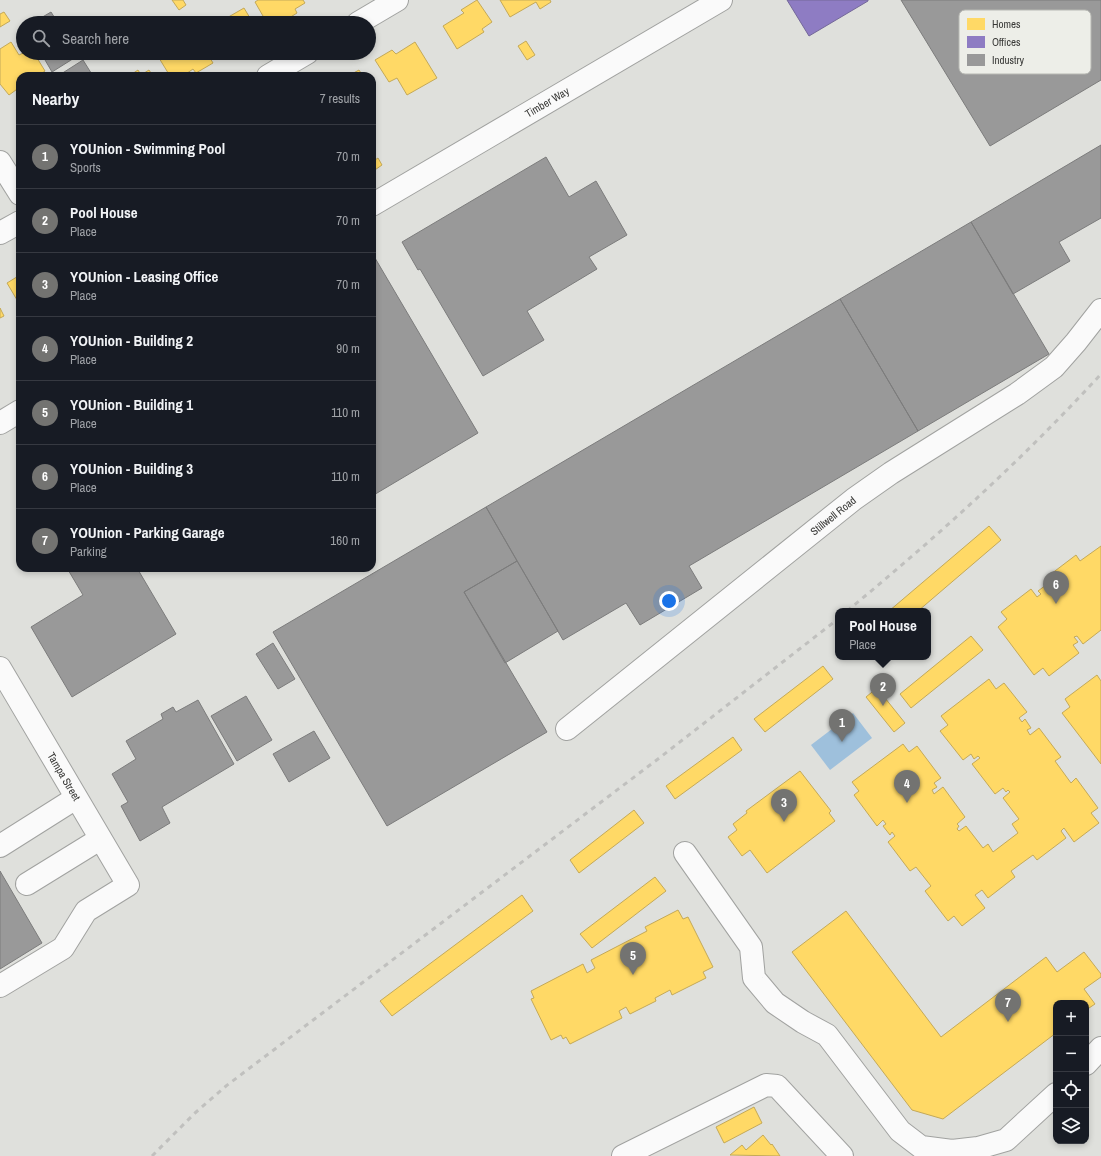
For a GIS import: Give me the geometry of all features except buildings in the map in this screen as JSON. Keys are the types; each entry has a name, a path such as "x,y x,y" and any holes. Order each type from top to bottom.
{"street":[{"path":"370,16 397,0"},
{"name":"Timber Way","path":"376,203 721,0"},
{"path":"275,72 295,60"},
{"path":"0,162 16,188"},
{"path":"0,234 16,224"},
{"name":"Stillwell Road","path":"567,729 854,499 891,473 1017,394 1054,367 1101,310"},
{"path":"0,423 16,413"},
{"name":"Tampa Street","path":"0,668 128,885 86,911 63,948 0,986"},
{"path":"0,846 76,798"},
{"path":"27,884 100,839"},
{"path":"685,853 751,947 754,978 775,1003 803,1022 827,1035 900,1131 921,1147 952,1151 978,1148 1006,1140 1053,1097"},
{"path":"1089,1061 1101,1048"},
{"path":"623,1156 766,1085 777,1086 842,1156"}],"water":[{"path":"853,713 872,738 830,770 811,745"}],"railway":[{"path":"851,608 914,555 978,497 1041,437 1101,374"},
{"path":"152,1156 195,1113 226,1086 658,759 835,621"}],"place":[{"name":"YOUnion - Building 3","path":"1056,604"},
{"name":"Pool House","path":"883,706"},
{"name":"YOUnion - Swimming Pool","path":"842,742"},
{"name":"YOUnion - Building 2","path":"907,803"},
{"name":"YOUnion - Leasing Office","path":"784,822"},
{"name":"YOUnion - Building 1","path":"633,975"},
{"name":"YOUnion - Parking Garage","path":"1008,1022"}]}
